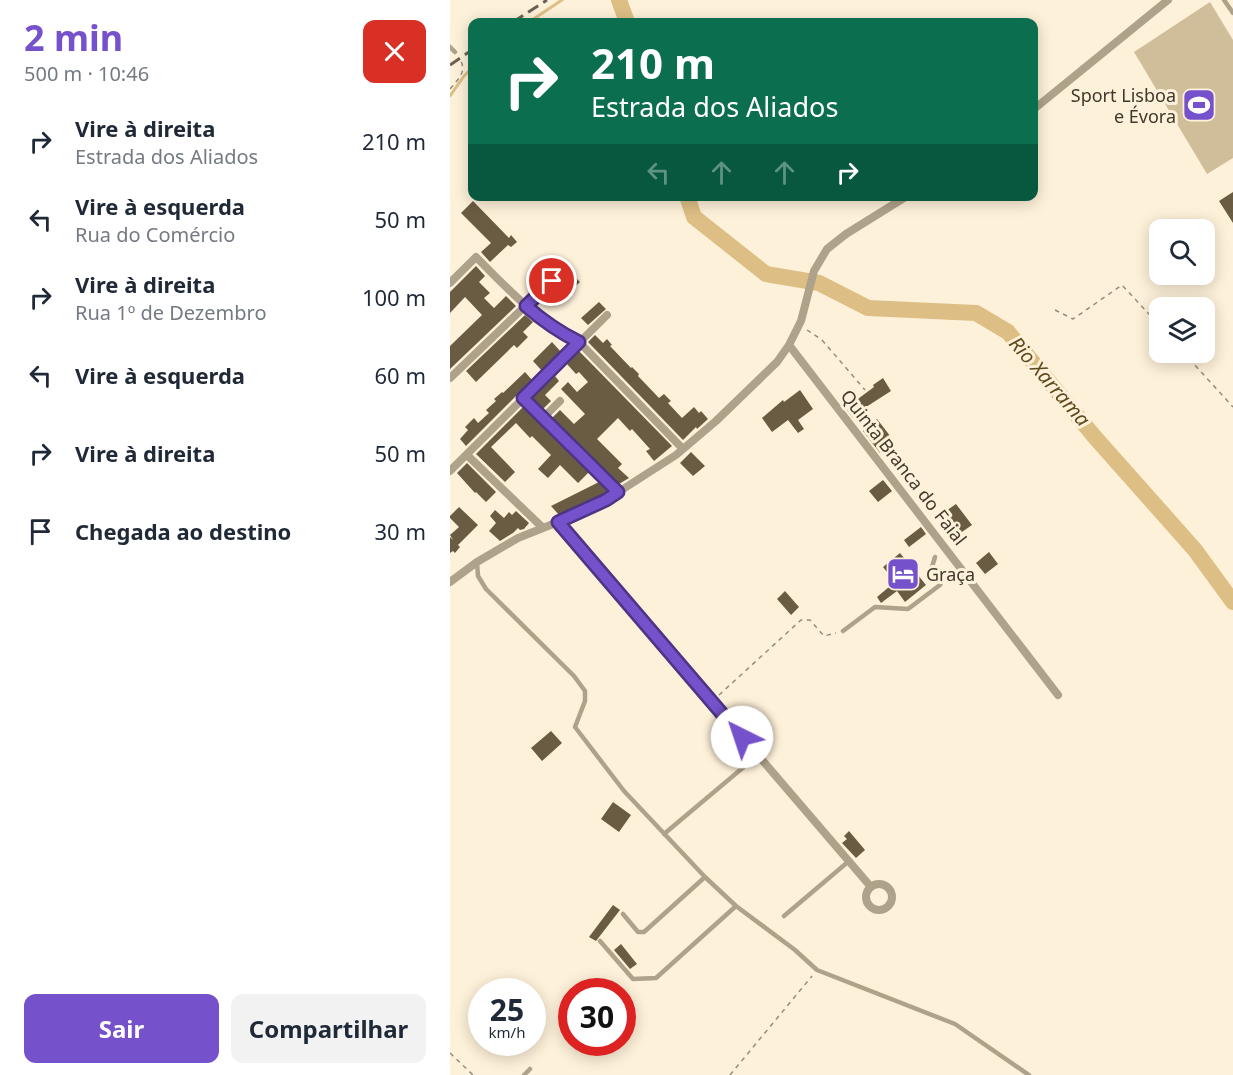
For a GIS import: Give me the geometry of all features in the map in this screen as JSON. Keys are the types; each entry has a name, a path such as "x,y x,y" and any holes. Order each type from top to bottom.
{"street":[{"path":"1038,106 1168,0"},
{"path":"450,582 477,562 518,538 606,500 683,449 716,421 777,362 789,345 799,325 814,271 827,249 846,234 899,201"},
{"path":"450,283 476,257 547,324 579,342 683,449"},
{"path":"450,378 565,268"},
{"path":"450,471 607,315"},
{"name":"Quinta Branca do Faial","path":"789,345 1058,694"},
{"path":"523,398 618,492"},
{"path":"543,418 560,401"},
{"path":"467,455 542,527"},
{"path":"558,522 871,887"}],"lane":[{"path":"1224,0 1233,13"},
{"path":"450,47 455,52"},
{"path":"843,631 875,607 908,609 940,585 942,579 932,567 935,557"},
{"path":"477,562 478,576 486,589 574,676 585,691 585,701 574,727 624,791 736,906 795,950 817,970 955,1024 1029,1075"},
{"path":"664,834 758,755"},
{"path":"783,916 849,861"},
{"path":"623,914 638,932 644,932 705,876"},
{"path":"600,941 633,979 656,978 736,906"},
{"path":"524,1075 530,1069"}],"path":[{"path":"450,89 464,68 455,52"},
{"path":"1055,310 1073,319 1122,285 1149,314"},
{"path":"799,325 822,340 865,390"},
{"path":"1193,363 1233,407"},
{"path":"712,702 801,620 810,620 824,636 843,631"},
{"path":"730,1075 817,970"},
{"path":"450,1053 473,1075"}],"shaded area":[{"name":"Sport Lisboa e Évora","path":"1210,2 1233,40 1233,158 1207,174 1134,52"}],"building":[{"path":"1233,192 1233,223 1219,201"},
{"path":"473,201 509,238 511,235 517,242 511,247 508,245 490,262 481,252 491,243 461,213"},
{"path":"476,266 485,276 479,282 490,293 484,298 494,308 506,296 516,306 450,369 450,346 482,315 465,297 450,313 450,292"},
{"path":"570,272 580,282 554,306 545,296"},
{"path":"599,302 606,309 588,325 581,318"},
{"path":"525,315 533,322 523,332 528,337 517,348 514,345 476,382 466,371"},
{"path":"595,335 603,343 607,339 612,345 610,346 639,374 638,376 659,398 664,394 671,401 668,403 682,418 694,407 708,419 683,440 588,342"},
{"path":"552,342 561,352 542,371 533,361"},
{"path":"579,351 672,446 654,461 646,451 650,449 632,429 630,431 618,418 597,439 622,464 618,468 629,478 619,484 552,418 560,410 574,424 585,414 561,389 568,382 577,392 588,382 567,364"},
{"path":"525,372 532,380 466,446 460,439 468,430 465,427 474,418 478,423 489,413 486,410 496,401 494,399"},
{"path":"555,376 559,381 545,395 551,401 543,409 532,398"},
{"path":"883,378 891,391 853,418 847,410 853,406 851,404"},
{"path":"800,390 813,409 798,420 804,429 798,433 788,420 772,432 762,418 783,400 784,402"},
{"path":"523,407 589,472 578,483 560,465 548,478 538,469 551,455 516,423 491,447 515,472 505,482 476,454"},
{"path":"877,419 894,441 880,453 863,431"},
{"path":"691,452 705,466 693,476 680,463"},
{"path":"467,463 496,492 486,502 457,473"},
{"path":"883,480 892,491 878,502 869,491"},
{"path":"599,482 608,491 559,515 551,506"},
{"path":"956,504 972,525 959,534 943,513"},
{"path":"459,507 478,525 458,545 460,547 455,553 453,551 450,553 450,537 453,540 450,535 459,527 450,516"},
{"path":"495,510 504,518 509,512 512,515 516,511 529,523 524,529 518,528 500,541 489,531 496,523 490,516"},
{"path":"921,527 926,534 909,547 904,540"},
{"path":"989,552 998,564 985,574 976,563"},
{"name":"Graça","path":"900,553 926,585 905,602 897,591 881,603 877,597 895,582 883,567"},
{"path":"785,591 799,607 791,615 777,599"},
{"path":"551,731 562,743 542,761 531,748"},
{"path":"613,802 631,815 619,832 601,819"},
{"path":"849,831 865,850 856,858 842,843 847,839 844,836"},
{"path":"613,905 620,910 596,941 589,937"},
{"path":"621,944 637,964 630,969 614,950"}],"waterway":[{"path":"535,18 562,0"},
{"name":"Rio Xarrama","path":"619,0 626,18"},
{"path":"450,96 468,72"},
{"name":"Rio Xarrama","path":"689,201 694,217 766,274 819,283 868,308 976,313 1008,332 1093,435 1195,550 1233,602"}],"railway":[{"path":"519,18 547,0"},
{"path":"450,65 468,53"}],"place":[{"name":"Sport Lisboa e Évora","path":"1199,105"},
{"name":"Graça","path":"903,574"}],"route":[{"path":"552,281 526,306 547,324 579,342 523,398 618,492 558,522 742,737"}]}
